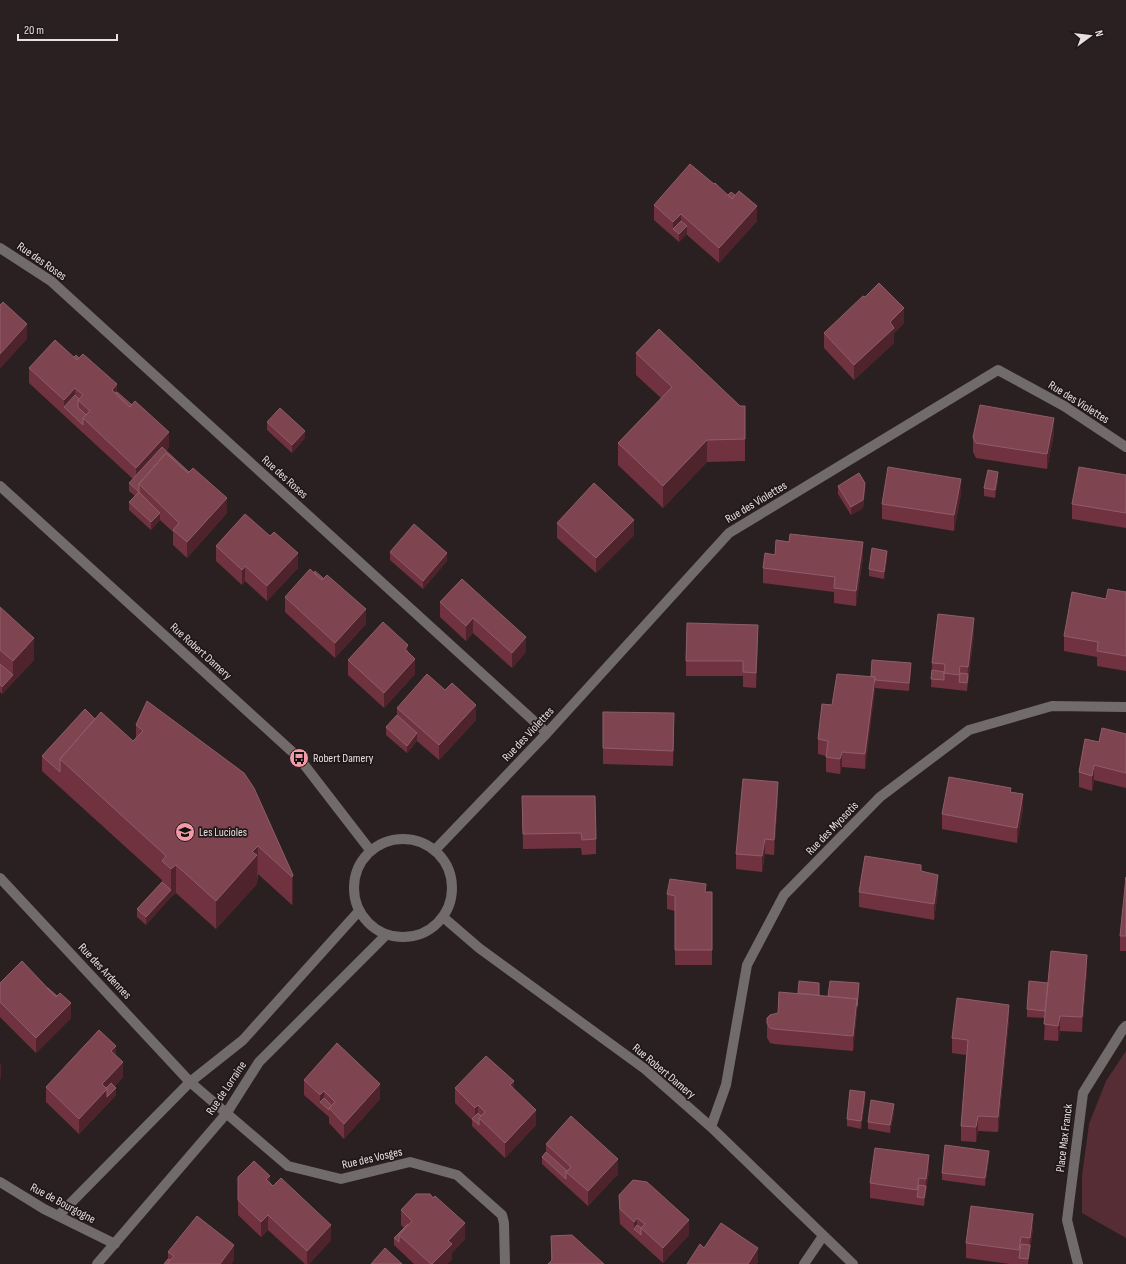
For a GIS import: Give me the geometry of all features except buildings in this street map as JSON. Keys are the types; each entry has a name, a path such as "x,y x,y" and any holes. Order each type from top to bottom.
{"street":[{"name":"Rue des Roses","path":"0,248 50,281 547,733"},
{"name":"Rue des Violettes","path":"435,850 547,733 729,533 998,370 1064,406 1126,447"},
{"name":"Rue Robert Damery","path":"0,486 299,758 370,850"},
{"name":"Rue des Myosotis","path":"711,1127 726,1085 747,965 784,895 880,797 969,730 1052,706 1126,707"},
{"path":"406,838 422,842 435,850 446,864 452,882 451,900 443,917 427,931 407,937 386,935 370,926 359,911 353,890 357,868 370,850 386,840 406,838"},
{"name":"Rue des Ardennes","path":"0,878 190,1082"},
{"name":"Rue de Lorraine","path":"58,1216 190,1082 243,1040 359,911"},
{"name":"Rue Robert Damery","path":"443,917 479,948 645,1069 711,1127 823,1236 854,1264"},
{"name":"Rue de Lorraine","path":"97,1264 226,1114 259,1062 386,935"},
{"name":"Place Max Franck","path":"1078,1264 1067,1220 1083,1093 1126,1026"},
{"name":"Rue des Vosges","path":"190,1082 288,1166 341,1179 410,1162 457,1175 502,1215 504,1223 505,1264"},
{"name":"Rue de Bourgogne","path":"0,1182 44,1209 115,1244"},
{"path":"804,1264 823,1236"}],"shaded area":[{"path":"1126,1051 1126,1238 1082,1213 1082,1176 1089,1124 1106,1081"}],"place":[{"name":"Robert Damery","path":"299,758"},
{"name":"Les Lucioles","path":"185,832"}]}
